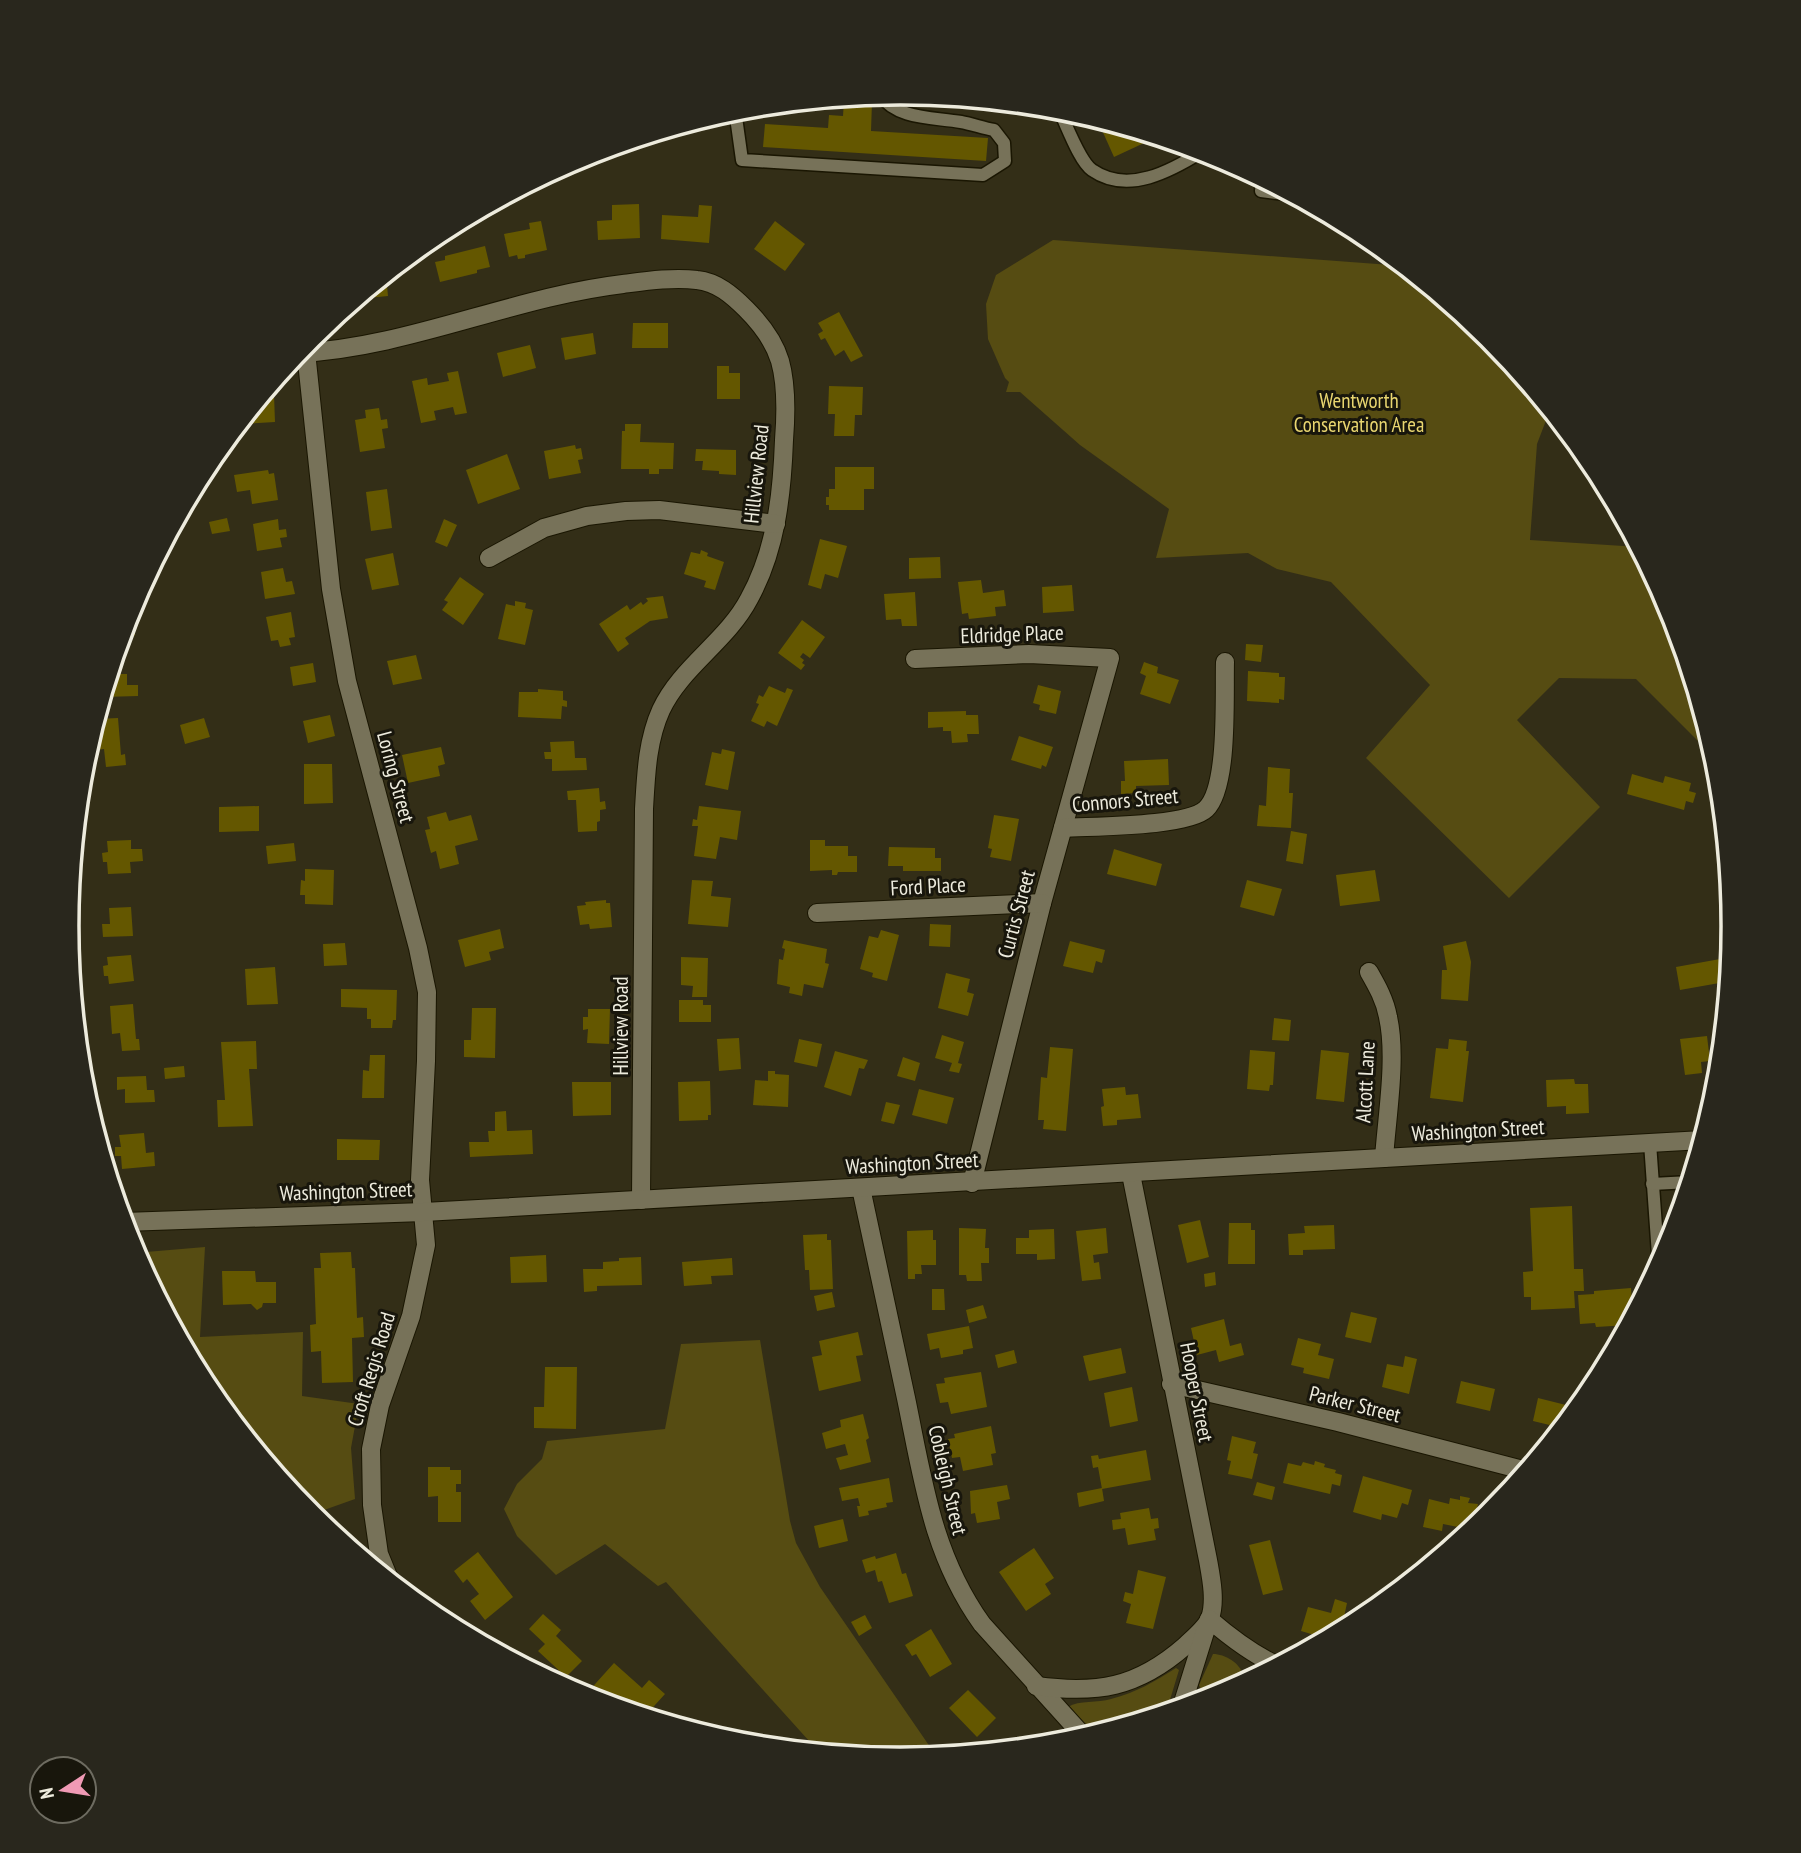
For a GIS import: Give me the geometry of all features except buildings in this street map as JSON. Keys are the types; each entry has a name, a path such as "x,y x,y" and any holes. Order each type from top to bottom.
{"street":[{"name":"Hillview Road","path":"313,351 372,342 585,288 698,280 729,292 761,325 780,361 786,408 782,490 768,552 749,600 733,622 673,689 662,708 649,752 644,809 641,1200"},
{"name":"Loring Street","path":"303,363 331,589 347,681 418,948 427,992 420,1180 424,1212"},
{"path":"489,558 544,528 587,516 626,511 659,510 776,524"},
{"name":"Eldridge Place","path":"915,659 1029,654 1110,659"},
{"name":"Curtis Street","path":"972,1182 1042,902 1110,659"},
{"name":"Connors Street","path":"1063,828 1179,820 1193,817 1205,810 1218,787 1221,769 1225,662"},
{"name":"Ford Place","path":"817,913 1042,902"},
{"name":"Alcott Lane","path":"1369,972 1381,993 1392,1041 1384,1158"},
{"name":"Washington Street","path":"134,1222 424,1212 1694,1141"},
{"name":"Hooper Street","path":"1132,1174 1171,1384 1208,1560 1211,1589 1209,1619 1185,1698"},
{"name":"Cobleigh Street","path":"861,1188 929,1506 944,1558 975,1614 1076,1729"},
{"name":"Croft Regis Road","path":"383,1564 379,1554 372,1505 371,1450 380,1405 411,1316 426,1245 424,1212"},
{"name":"Parker Street","path":"1171,1384 1338,1422 1518,1469"},
{"path":"1036,1686 1096,1689 1135,1680 1175,1655 1193,1639 1209,1619 1237,1643 1268,1662"}],"lane":[{"path":"736,122 742,160 983,175 1005,161 1004,144 994,130 961,122 918,117 888,105"},
{"path":"1065,122 1091,169 1120,182 1145,179 1191,158"},
{"path":"1650,1143 1657,1247"},
{"path":"1652,1184 1681,1182"}],"green space":[{"name":"Wentworth Conservation Area","path":"1053,240 1387,265 1482,345 1546,419 1537,444 1530,540 1629,546 1660,612 1679,662 1701,744 1636,679 1559,678 1517,720 1600,807 1509,898 1366,758 1430,685 1331,582 1277,569 1248,553 1156,558 1169,509 1080,445 1020,392 1006,392 1009,382 988,339 986,304 996,275"},
{"path":"205,1247 200,1337 303,1332 302,1396 359,1404 351,1448 355,1499 322,1511 283,1468 217,1383 163,1290 146,1252"},
{"path":"760,1340 796,1543 820,1587 930,1747 900,1748 811,1743 666,1582 658,1586 605,1544 556,1575 517,1536 504,1509 517,1484 542,1459 547,1441 665,1429 681,1344"},
{"path":"1213,1654 1231,1660 1242,1674 1202,1691 1199,1685"},
{"path":"1176,1668 1179,1670 1169,1704 1165,1705 1084,1727 1068,1707 1078,1703 1106,1700 1153,1682"}]}
